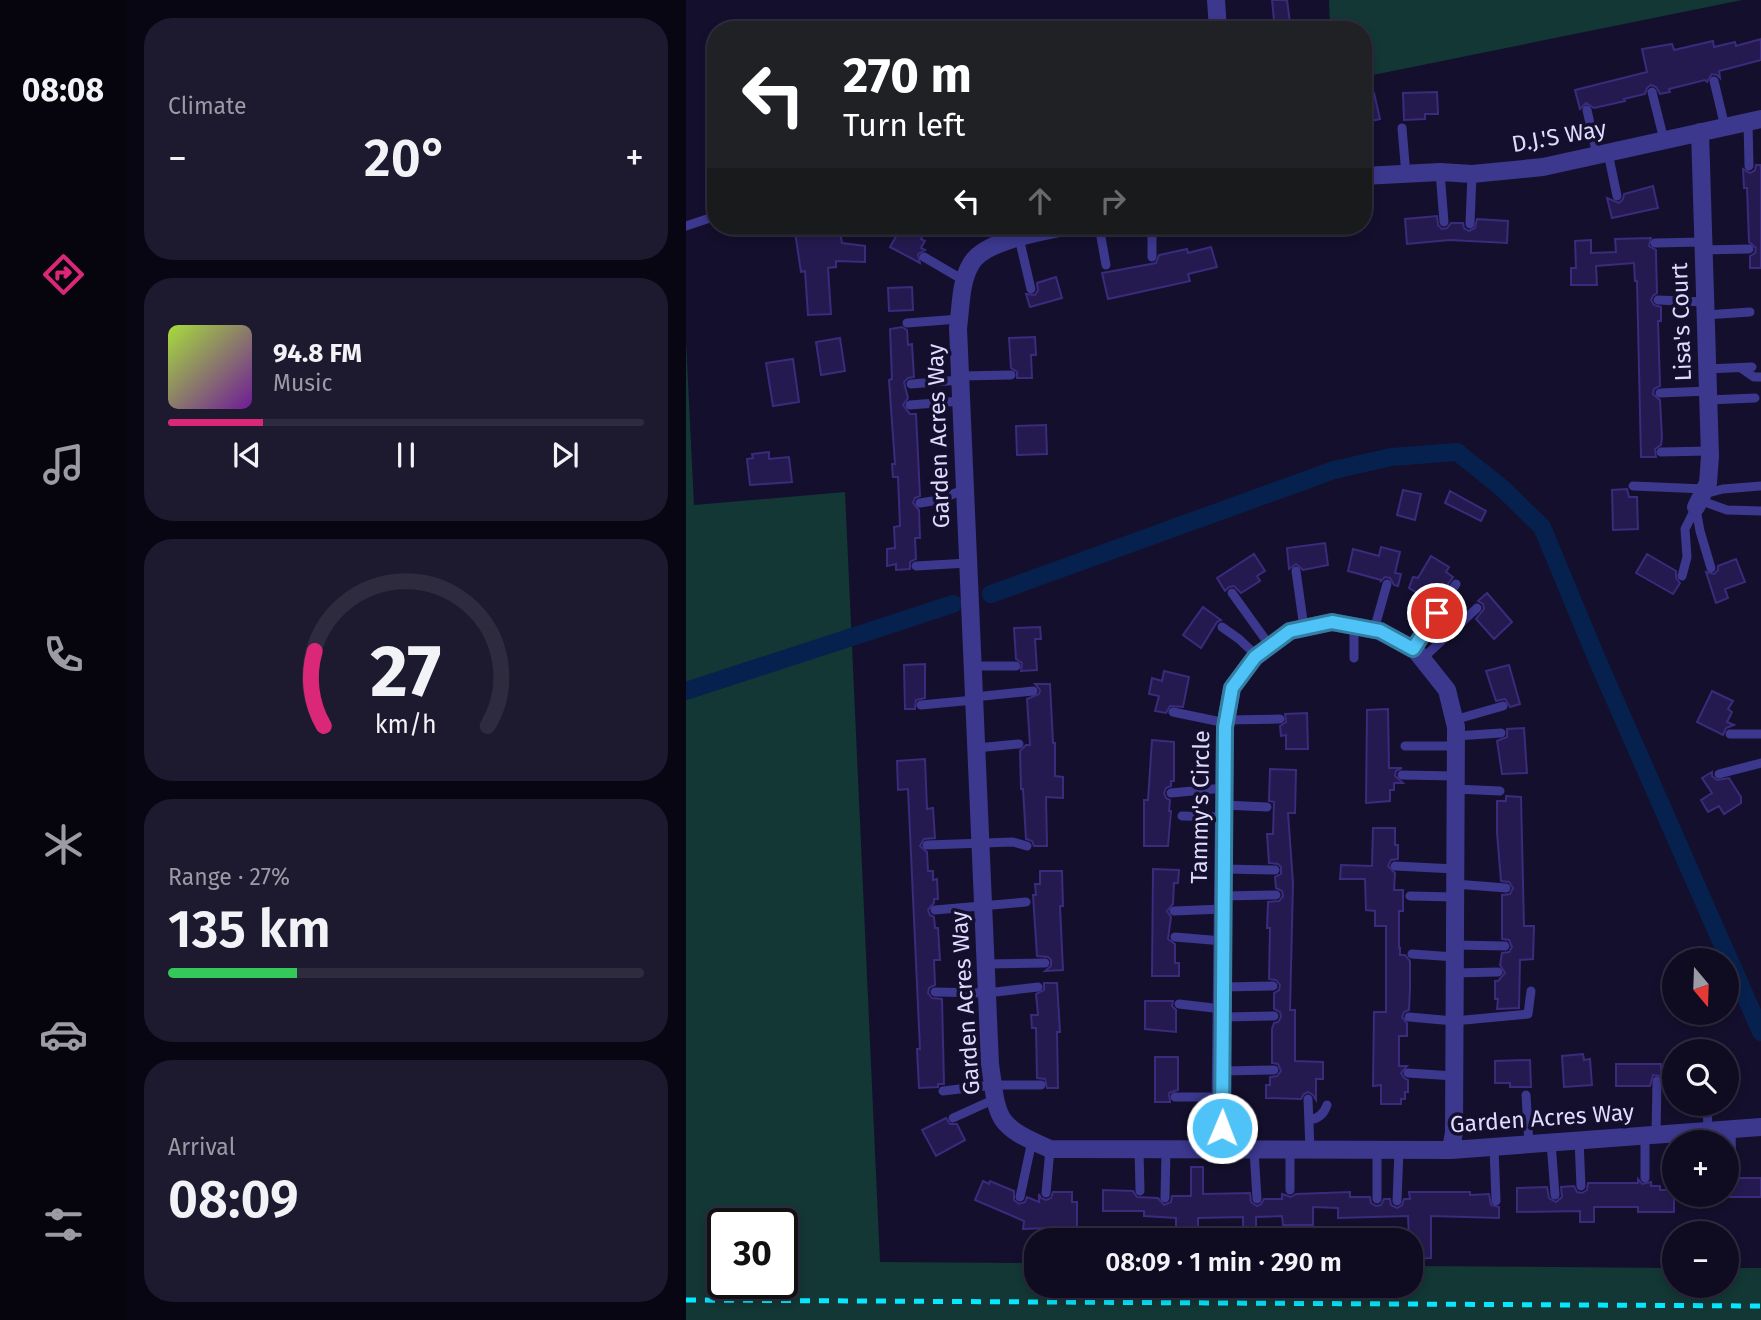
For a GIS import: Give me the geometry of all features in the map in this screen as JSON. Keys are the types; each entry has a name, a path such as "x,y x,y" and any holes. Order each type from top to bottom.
{"street":[{"path":"1216,0 1217,21"},
{"name":"D.J.'S Way","path":"1372,176 1440,172 1472,174 1543,167 1754,120"},
{"name":"Lisa's Court","path":"1700,132 1709,451 1708,483 1701,497"},
{"name":"Garden Acres Way","path":"1018,235 997,243 971,263 959,319 985,964 990,1064 997,1112 1015,1133 1050,1149 1451,1150 1662,1134"},
{"name":"Tammy's Circle","path":"1220,1150 1226,721 1232,688 1263,651 1290,631 1332,622 1374,630 1418,654 1447,690 1455,734 1454,1132 1451,1150"},
{"name":"Garden Acres Way","path":"1708,1130 1761,1127"}],"lane":[{"path":"1714,81 1725,127"},
{"path":"1652,92 1664,140"},
{"path":"1587,110 1617,196"},
{"path":"1749,166 1754,120"},
{"path":"1402,128 1406,175"},
{"path":"1440,172 1444,222"},
{"path":"1470,224 1472,174"},
{"path":"686,226 707,219"},
{"path":"1100,235 1105,265"},
{"path":"1152,235 1152,257"},
{"path":"1011,237 1031,289"},
{"path":"1655,243 1749,249"},
{"path":"924,257 965,281"},
{"path":"1658,300 1750,312"},
{"path":"907,323 959,319"},
{"path":"1740,368 1754,377 1761,377"},
{"path":"1707,369 1752,368"},
{"path":"911,384 1012,375"},
{"path":"1660,393 1755,398"},
{"path":"910,405 961,401"},
{"path":"1661,452 1709,451"},
{"path":"1633,486 1701,497 1727,510 1761,511"},
{"path":"1682,576 1687,556 1685,529 1701,497 1723,489 1761,486"},
{"path":"920,503 939,500 965,488"},
{"path":"1701,497 1700,531 1711,568"},
{"path":"916,566 968,563"},
{"path":"1296,571 1304,628"},
{"path":"1374,630 1387,584"},
{"path":"1418,654 1456,584"},
{"path":"1232,593 1263,651"},
{"path":"1418,654 1477,608"},
{"path":"1354,626 1354,658"},
{"path":"1222,627 1263,651"},
{"path":"973,666 1017,666"},
{"path":"921,705 1033,691"},
{"path":"1455,734 1503,706"},
{"path":"1173,712 1226,721 1280,719"},
{"path":"1405,746 1455,734 1501,733"},
{"path":"1730,734 1761,734"},
{"path":"976,748 1019,744"},
{"path":"1719,774 1761,763"},
{"path":"1402,775 1500,791"},
{"path":"1171,793 1224,803 1267,807"},
{"path":"1182,816 1224,803"},
{"path":"927,845 1013,842 1027,846"},
{"path":"1395,866 1455,883 1506,888"},
{"path":"1224,869 1275,870"},
{"path":"1410,897 1455,883"},
{"path":"1174,911 1276,895"},
{"path":"935,910 1026,902"},
{"path":"1175,937 1223,941"},
{"path":"1455,959 1505,946"},
{"path":"1412,954 1455,959 1498,972"},
{"path":"985,964 1045,963"},
{"path":"1223,987 1273,986"},
{"path":"936,992 987,993 1038,988"},
{"path":"1409,1017 1454,1021 1528,1014 1531,990"},
{"path":"1179,1004 1223,1013 1274,1016"},
{"path":"1222,1072 1274,1070"},
{"path":"1408,1073 1454,1076"},
{"path":"1645,1178 1657,1081"},
{"path":"943,1091 994,1092 1041,1084"},
{"path":"954,1118 994,1092"},
{"path":"1526,1095 1529,1144"},
{"path":"1175,1097 1222,1097"},
{"path":"1308,1100 1310,1150"},
{"path":"1309,1120 1316,1119 1325,1111 1327,1105"},
{"path":"1707,1116 1708,1130"},
{"path":"1579,1140 1581,1186"},
{"path":"1020,1197 1032,1141"},
{"path":"1551,1142 1555,1195"},
{"path":"1494,1147 1496,1201"},
{"path":"1046,1193 1050,1149"},
{"path":"1139,1150 1140,1191"},
{"path":"1165,1198 1166,1150"},
{"path":"1254,1150 1257,1199"},
{"path":"1290,1150 1290,1190"},
{"path":"1377,1150 1377,1199"},
{"path":"1397,1201 1399,1150"}],"green space":[{"path":"1329,0 1742,0 1372,75 1372,21 1330,21"},
{"path":"686,341 694,505 845,492 880,1262 1024,1263 1024,1298 1423,1298 1423,1266 1662,1268 1662,1298 1739,1298 1739,1268 1761,1268 1761,1320 686,1320"}],"building":[{"path":"1272,0 1287,0 1290,21 1274,21"},
{"path":"1761,39 1761,60 1719,71 1720,78 1712,74 1707,82 1705,80 1669,89 1670,92 1660,94 1656,87 1651,85 1645,94 1624,99 1625,101 1594,108 1586,103 1580,109 1575,90 1647,72 1642,49 1672,44 1674,50 1713,41 1714,47 1735,42 1736,46"},
{"path":"1437,92 1438,114 1425,114 1425,119 1404,120 1403,93"},
{"path":"1372,93 1380,119 1372,121"},
{"path":"1756,165 1761,165 1761,268 1750,268 1750,256 1755,253 1756,248 1749,242 1747,188 1744,188 1743,169 1750,173 1755,170"},
{"path":"1653,186 1658,208 1612,218 1607,198 1619,203 1624,194"},
{"path":"1437,216 1438,225 1442,229 1451,223 1463,223 1464,228 1469,231 1475,228 1477,219 1508,221 1507,243 1450,240 1407,244 1405,219"},
{"path":"795,235 841,235 842,243 865,246 865,262 836,261 836,267 828,268 831,314 808,315 805,271 801,272"},
{"path":"897,235 923,235 921,239 925,241 921,248 925,250 918,254 920,263 890,247"},
{"path":"1651,238 1649,246 1656,250 1657,293 1651,300 1654,305 1661,307 1661,321 1658,321 1660,386 1654,389 1653,394 1660,400 1662,438 1661,445 1655,449 1656,457 1641,457 1637,281 1634,263 1596,266 1597,285 1571,285 1571,268 1576,268 1575,241 1591,240 1591,253 1616,252 1615,239"},
{"path":"1211,247 1217,267 1188,274 1190,281 1108,299 1102,273 1156,263 1159,255 1187,249 1188,253"},
{"path":"1056,277 1062,298 1030,307 1026,294 1035,295 1038,290 1037,283"},
{"path":"912,287 913,310 889,311 888,288"},
{"path":"902,327 907,330 908,345 912,344 914,377 904,382 908,398 903,405 910,414 916,414 920,496 915,498 913,503 919,510 920,538 915,538 916,559 910,562 910,569 896,570 896,564 887,566 887,549 895,548 894,527 900,526 898,477 893,477 892,464 895,464 889,380 892,379 890,329"},
{"path":"1035,337 1036,355 1031,355 1032,378 1017,378 1017,372 1011,368 1009,338"},
{"path":"840,338 845,371 821,375 816,342"},
{"path":"793,359 799,402 773,406 766,363"},
{"path":"1046,425 1047,454 1017,455 1016,426"},
{"path":"769,452 769,459 789,457 792,482 750,485 747,459 753,458 752,454"},
{"path":"1627,489 1629,497 1637,497 1638,529 1613,530 1612,490"},
{"path":"1403,490 1421,494 1415,520 1397,515"},
{"path":"1450,491 1486,511 1481,521 1445,503"},
{"path":"1325,543 1328,565 1303,570 1296,564 1289,569 1287,548"},
{"path":"1381,547 1400,552 1395,573 1401,574 1398,586 1394,585 1390,578 1385,577 1380,582 1381,580 1348,571 1353,549 1379,556"},
{"path":"1254,554 1265,571 1257,576 1260,581 1241,593 1234,586 1225,591 1217,578"},
{"path":"1647,554 1676,571 1676,578 1680,583 1673,594 1636,573"},
{"path":"1431,556 1449,567 1446,572 1453,577 1439,597 1426,590 1422,596 1409,588 1413,577 1418,578"},
{"path":"1736,559 1745,582 1725,589 1728,598 1716,603 1706,572 1714,574 1718,566"},
{"path":"1487,593 1512,622 1494,639 1476,619 1484,609 1483,604 1478,601"},
{"path":"1203,607 1221,620 1201,648 1183,635"},
{"path":"1040,627 1041,639 1035,639 1037,670 1021,671 1022,663 1016,659 1014,628"},
{"path":"925,664 925,698 916,700 915,709 905,709 904,665"},
{"path":"1509,665 1520,704 1510,707 1505,699 1496,701 1486,671"},
{"path":"1164,671 1189,677 1183,707 1170,706 1166,713 1155,711 1159,696 1149,694 1152,678 1162,681"},
{"path":"1035,684 1050,684 1055,776 1063,777 1063,798 1046,797 1047,846 1034,846 1032,841 1026,839 1021,789 1020,751 1030,745 1027,699 1039,694 1040,690"},
{"path":"1712,691 1733,701 1728,709 1732,712 1727,722 1734,725 1726,728 1723,735 1697,722"},
{"path":"1388,709 1389,768 1402,768 1396,771 1395,776 1403,783 1394,783 1394,790 1390,790 1390,801 1366,803 1367,710"},
{"path":"1307,713 1308,749 1286,749 1286,735 1281,736 1280,726 1286,722 1285,714"},
{"path":"1524,728 1527,773 1502,774 1497,741 1507,737 1507,729"},
{"path":"1152,740 1174,742 1174,781 1171,781 1171,786 1166,788 1164,793 1170,800 1171,811 1168,846 1144,846 1144,800 1148,800"},
{"path":"925,759 927,809 933,808 935,838 924,839 920,846 927,852 928,871 933,871 933,880 937,879 938,899 934,899 928,910 934,917 935,928 938,928 940,960 934,960 935,985 929,988 928,993 932,998 942,999 944,1084 919,1088 917,1049 920,1049 908,789 898,790 897,761"},
{"path":"1270,769 1296,770 1295,813 1288,813 1293,883 1290,1010 1295,1010 1295,1061 1323,1062 1323,1079 1316,1079 1316,1100 1308,1092 1301,1099 1266,1098 1266,1085 1270,1085 1270,1077 1277,1076 1281,1071 1278,1064 1272,1063 1272,1029 1281,1017 1280,1012 1274,1009 1274,993 1279,990 1280,985 1276,980 1269,979 1270,928 1267,928 1268,902 1279,901 1283,896 1282,891 1276,888 1275,877 1281,874 1281,867 1269,863 1267,834 1273,834 1274,802 1269,801"},
{"path":"1712,772 1712,776 1717,780 1729,778 1741,797 1741,803 1724,814 1719,806 1708,812 1701,800 1712,793 1702,778"},
{"path":"1506,796 1521,797 1524,926 1534,926 1533,959 1520,960 1519,1008 1497,1009 1495,981 1505,973 1500,965 1502,953 1509,952 1512,947 1509,940 1502,939 1502,895 1510,894 1513,888 1509,882 1501,881 1497,833 1497,801 1506,801"},
{"path":"1373,828 1395,828 1398,859 1391,860 1388,866 1395,873 1394,890 1403,890 1403,911 1399,911 1399,948 1400,955 1405,955 1410,961 1410,988 1409,1010 1404,1012 1402,1017 1407,1023 1407,1036 1399,1036 1399,1066 1407,1066 1401,1073 1408,1080 1408,1092 1405,1092 1405,1099 1401,1099 1401,1104 1381,1104 1381,1085 1373,1086 1374,1012 1386,1012 1386,926 1375,926 1375,911 1366,910 1365,879 1340,879 1341,865 1372,866"},
{"path":"1153,869 1179,870 1178,883 1174,883 1173,904 1167,911 1171,917 1168,939 1175,944 1175,963 1179,963 1179,976 1152,976"},
{"path":"1040,871 1062,871 1063,906 1060,906 1063,970 1045,971 1051,966 1051,960 1037,956 1033,895 1036,895 1035,884 1040,884"},
{"path":"1044,983 1057,983 1060,1032 1057,1032 1058,1088 1047,1088 1045,1079 1037,1078 1036,1028 1032,1028 1031,1015 1038,1015 1036,994 1044,990"},
{"path":"1145,1001 1173,1001 1172,1006 1176,1010 1176,1032 1145,1029"},
{"path":"1583,1054 1584,1060 1590,1059 1592,1085 1564,1087 1562,1056"},
{"path":"1155,1057 1178,1057 1178,1090 1169,1093 1170,1102 1155,1102"},
{"path":"1530,1060 1531,1087 1510,1087 1510,1083 1495,1083 1495,1061"},
{"path":"1616,1064 1661,1064 1661,1076 1653,1075 1650,1086 1616,1086"},
{"path":"946,1118 950,1124 957,1124 965,1140 936,1156 922,1130"},
{"path":"1191,1167 1203,1167 1203,1194 1250,1193 1251,1202 1257,1206 1264,1199 1282,1199 1282,1194 1291,1197 1296,1194 1350,1192 1350,1197 1370,1197 1371,1203 1376,1206 1381,1205 1384,1199 1390,1199 1391,1205 1397,1208 1402,1205 1404,1199 1410,1199 1409,1192 1470,1192 1470,1195 1489,1194 1491,1205 1499,1207 1499,1218 1431,1216 1431,1258 1423,1258 1423,1228 1409,1228 1408,1216 1338,1218 1338,1208 1313,1207 1313,1225 1283,1225 1282,1216 1256,1217 1256,1228 1243,1228 1243,1217 1198,1218 1198,1228 1176,1228 1176,1218 1144,1216 1144,1211 1103,1211 1103,1190 1133,1191 1137,1197 1158,1198 1164,1205 1171,1202 1172,1196 1191,1196"},
{"path":"1739,1178 1761,1178 1761,1197 1739,1197"},
{"path":"1638,1179 1642,1184 1651,1182 1651,1186 1660,1186 1662,1207 1674,1207 1674,1212 1638,1212 1638,1207 1594,1207 1594,1222 1580,1222 1580,1211 1517,1212 1517,1188 1547,1187 1549,1198 1556,1202 1562,1197 1561,1187 1574,1186 1577,1192 1582,1193 1587,1190 1588,1183 1638,1183"},
{"path":"983,1181 989,1184 990,1181 1014,1191 1014,1200 1019,1204 1025,1202 1027,1197 1039,1202 1039,1194 1046,1200 1051,1198 1053,1192 1072,1192 1072,1202 1077,1202 1077,1227 1023,1229 1024,1221 975,1200"}],"waterway":[{"path":"991,594 1334,470 1391,457 1457,452 1502,488 1542,527 1596,657 1761,1032"},
{"path":"686,691 953,604"}],"railway":[{"path":"686,1300 1761,1306"}],"route":[{"path":"1222,1128 1225,727 1232,688 1255,657 1290,631 1332,622 1380,631 1413,649 1437,613"}]}
